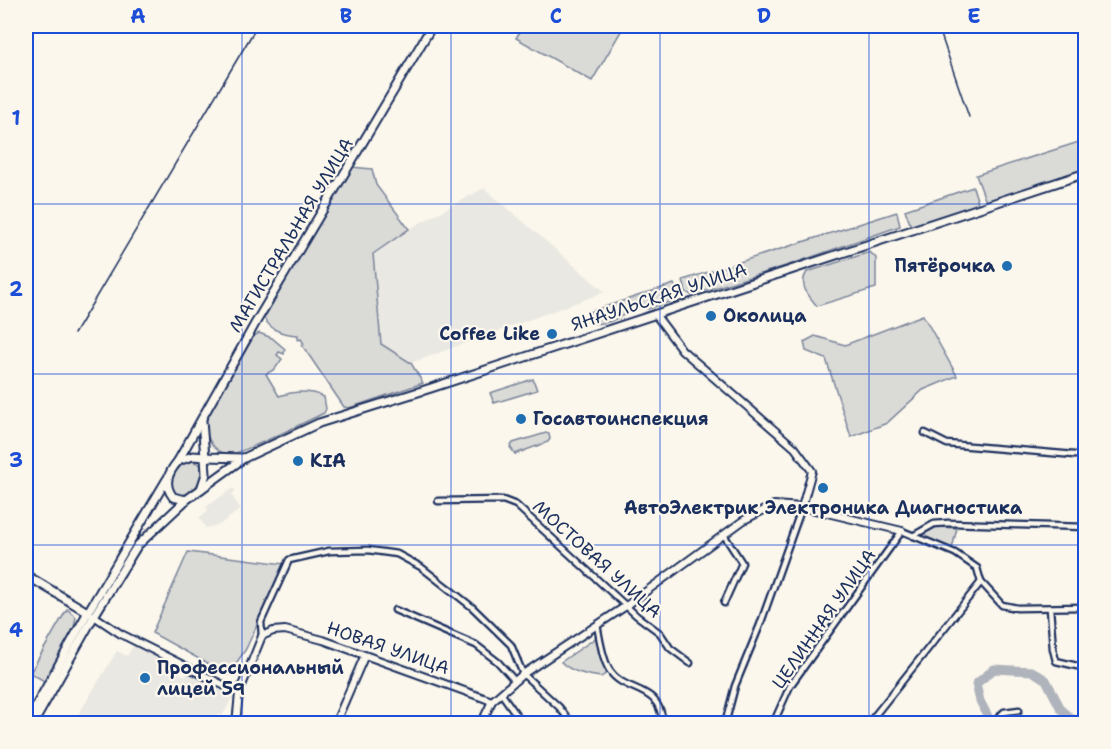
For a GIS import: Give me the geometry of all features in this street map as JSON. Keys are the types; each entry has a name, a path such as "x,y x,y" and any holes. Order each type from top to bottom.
{"main road":[{"name":"МАГИСТРАЛЬНАЯ УЛИЦА","path":"33,723 91,614 256,322 432,26"},
{"name":"ЯНАУЛЬСКАЯ УЛИЦА","path":"244,458 339,416 1086,173"},
{"path":"200,490 206,474 202,417"},
{"path":"178,461 193,456 244,458"},
{"name":"МАГИСТРАЛЬНАЯ УЛИЦА","path":"26,723 91,614 137,546 186,500 244,458"},
{"path":"167,479 168,488 173,497 186,500"},
{"path":"26,575 91,614"}],"street":[{"path":"655,314 682,350 786,439 812,471 802,507 760,625 735,686 724,723"},
{"path":"925,433 947,444 1086,456"},
{"name":"МОСТОВАЯ УЛИЦА","path":"438,501 503,500 516,505 626,606 660,633 670,648 690,663"},
{"path":"481,723 492,701 523,674 626,606 744,520 774,505 802,507 902,531 955,553 977,568 981,582 1002,605 1017,608 1086,607"},
{"path":"913,536 934,524 948,523 1086,527"},
{"name":"ЦЕЛИННАЯ УЛИЦА","path":"773,723 790,686 902,531"},
{"path":"724,535 742,563 724,603"},
{"path":"236,723 239,693 262,636 261,622 289,560 330,551 368,550 397,554 421,567 472,607 512,645 523,674 559,707 572,723"},
{"path":"868,723 981,582"},
{"path":"1050,608 1056,661 1077,666 1086,665"},
{"path":"395,610 476,645 498,662 515,681"},
{"path":"91,614 121,634 239,693"},
{"path":"597,626 609,669 619,681 644,690 659,706 663,723"},
{"name":"НОВАЯ УЛИЦА","path":"262,636 273,631 285,630 323,640 364,657 408,670 492,701"},
{"path":"335,723 364,657"},
{"path":"501,693 523,723"},
{"path":"1000,723 998,718 1004,712 1019,710"}],"shaded area":[{"path":"523,26 624,26 592,81 516,38"},
{"path":"1085,140 1085,170 986,202 976,175"},
{"path":"351,167 372,169 376,185 409,229 373,254 381,344 411,363 423,383 349,408 344,407 302,345 304,344 301,339 298,340 298,335 278,331 264,318"},
{"path":"973,187 979,206 912,229 905,210"},
{"path":"484,188 605,292 411,363 381,344 373,254 409,229"},
{"path":"897,212 900,226 789,265 691,295 686,292 683,280"},
{"path":"870,252 876,258 876,288 817,306 804,286 804,277 807,272"},
{"path":"674,284 678,294 676,300 648,309 641,307 605,323 592,323 589,312"},
{"path":"923,315 957,376 923,390 887,423 851,437 826,359 806,351 804,342 815,336 845,345"},
{"path":"259,333 272,338 285,349 284,354 279,352 277,355 282,359 275,369 266,374 279,396 296,392 313,393 324,397 326,409 324,413 260,443 236,453 223,453 210,441 206,431 206,419 254,336"},
{"path":"533,379 537,390 494,403 490,393"},
{"path":"549,434 548,442 515,454 510,447 513,443"},
{"path":"189,460 200,464 201,475 193,490 189,493 178,494 170,487 170,482 176,471"},
{"path":"233,488 236,491 232,496 241,509 219,525 206,528 199,518 208,511 206,507"},
{"path":"937,527 957,528 952,549 918,536"},
{"path":"188,552 285,564 246,649 228,675 152,633"},
{"path":"67,609 76,617 73,633 46,682 30,673"},
{"path":"597,637 607,673 601,677 585,674 574,671 561,662"},
{"name":"Профессиональный лицей 59","path":"134,644 185,676 188,672 233,697 222,716 218,714 212,723 73,723 117,651 127,656"}],"waterway":[{"path":"992,724 980,701 976,684 994,669 1032,671 1046,680 1061,709 1071,718 1086,723"}],"railway":[{"path":"74,334 257,26"},
{"path":"938,26 969,117"}],"place":[{"name":"Пятёрочка","path":"1007,266"},
{"name":"Околица","path":"711,316"},
{"name":"Coffee Like","path":"552,334"},
{"name":"Госавтоинспекция","path":"521,419"},
{"name":"KIA","path":"298,461"},
{"name":"АвтоЭлектрик Электроника Диагностика","path":"823,488"},
{"name":"Профессиональный лицей 59","path":"145,678"}]}
